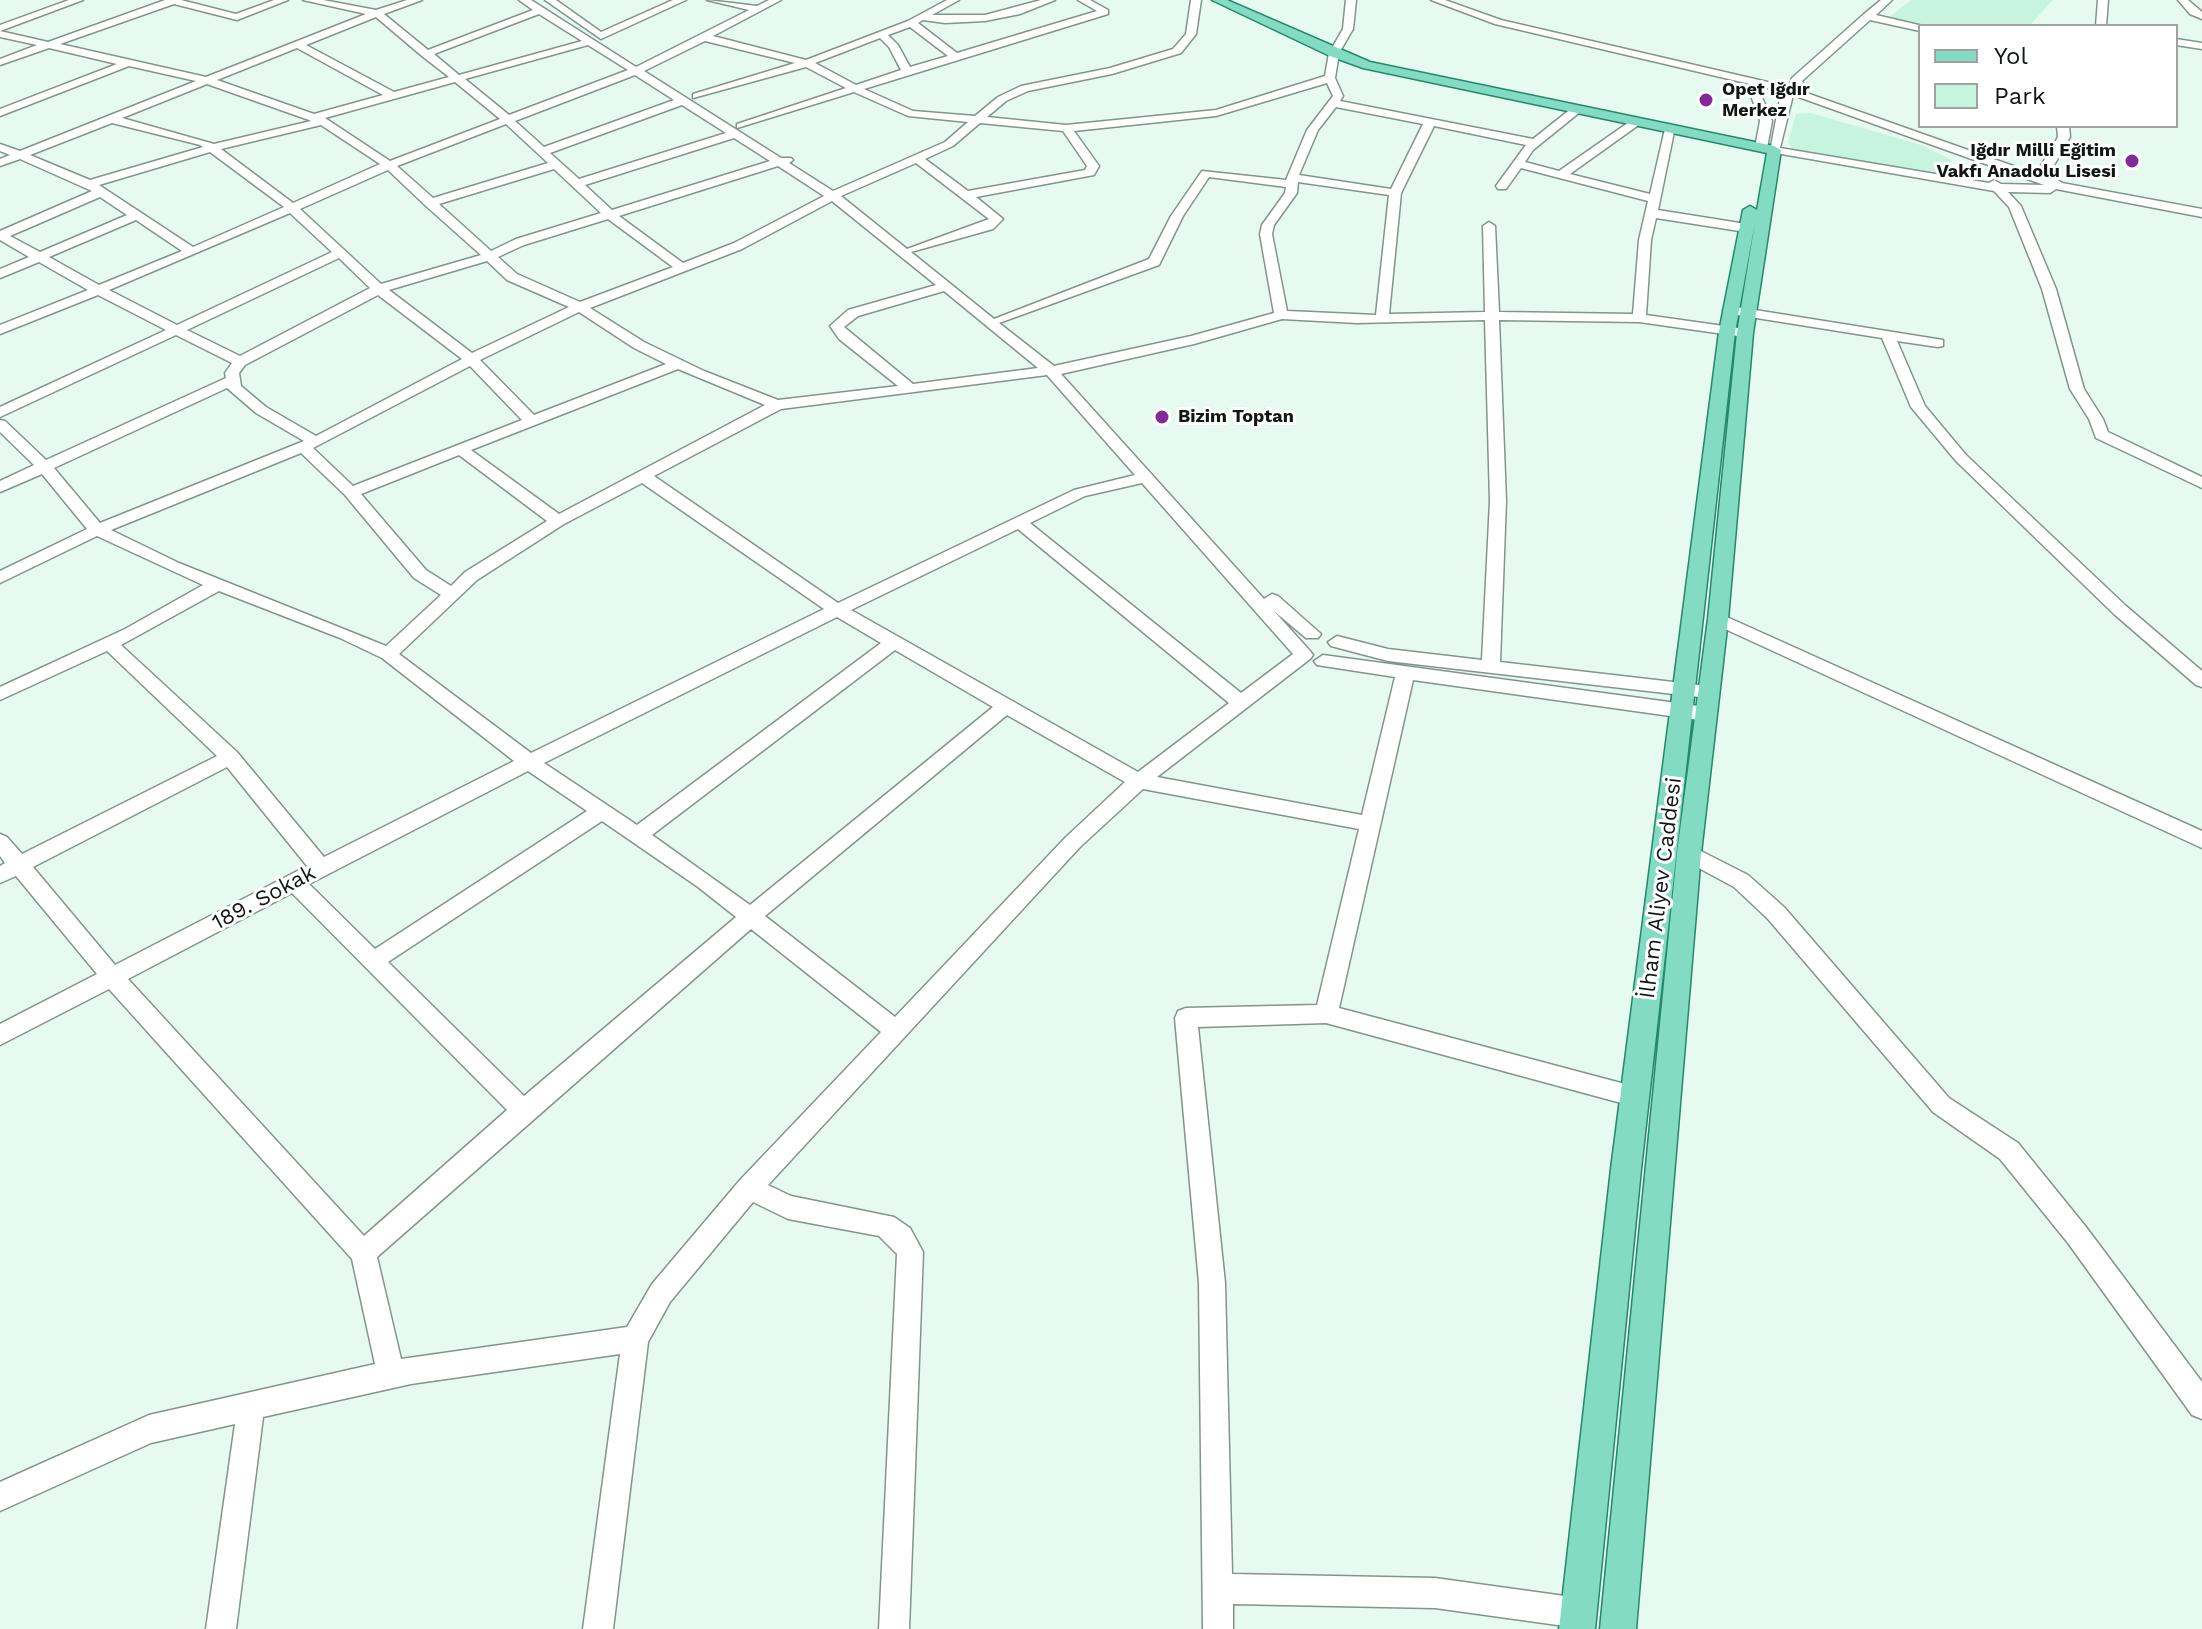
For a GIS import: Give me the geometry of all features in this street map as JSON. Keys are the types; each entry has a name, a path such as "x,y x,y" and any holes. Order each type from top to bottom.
{"main road":[{"path":"1218,0 1334,53 1420,77 1767,149"},
{"name":"İlham Aliyev Caddesi","path":"1578,1621 1636,1097 1696,701 1746,228 1767,149"},
{"name":"İlham Aliyev Caddesi","path":"1618,1629 1689,853 1696,701 1718,619 1737,322 1767,149"}],"street":[{"path":"0,28 78,0"},
{"path":"0,62 173,0 237,17 283,0"},
{"path":"308,0 377,13 506,118 610,215 684,269"},
{"path":"0,163 377,13 417,0"},
{"path":"524,0 538,11 595,39 642,69 682,101 737,130 784,160 913,249 1001,319 1057,370 1283,613 1310,650 1337,654 1337,642"},
{"path":"550,0 595,39"},
{"path":"89,184 595,39 681,0"},
{"path":"712,0 759,9"},
{"path":"0,330 192,252 290,206 389,165 506,118 642,69 776,0"},
{"path":"697,96 807,63 916,20 952,0"},
{"path":"916,20 985,18 1017,12 1050,0"},
{"path":"576,184 854,88 1105,12 1083,0"},
{"path":"0,578 97,530 310,445 471,359 580,307 738,246 837,194 949,144 1002,99 1025,88 1112,71 1184,46 1194,23 1196,0"},
{"path":"1281,315 1266,234 1268,225 1291,193 1292,181 1313,130 1338,96 1330,78 1334,53 1348,29 1351,0"},
{"path":"1436,0 1464,12 1791,90 2066,189"},
{"path":"1464,12 1482,0"},
{"path":"1767,149 1791,90 1887,0"},
{"path":"2101,24 2103,0"},
{"path":"2183,0 2193,12 2202,16"},
{"path":"426,54 538,11"},
{"path":"1867,16 1918,28"},
{"path":"916,20 956,57"},
{"path":"0,34 208,81 318,119 389,165 512,277 580,307 615,332 678,364 777,405"},
{"path":"881,34 893,45 907,71"},
{"path":"703,37 807,63 905,112 1066,128 1216,113 1330,78"},
{"path":"2178,42 2202,46"},
{"path":"299,45 391,95"},
{"path":"0,113 128,63"},
{"path":"642,69 697,96 737,130"},
{"path":"1698,70 1705,76 1754,90 1791,90"},
{"path":"1112,71 1125,79"},
{"path":"1754,90 1769,85"},
{"path":"1754,90 1766,121 1767,149"},
{"path":"541,152 682,101"},
{"path":"1334,103 1535,143"},
{"path":"1502,186 1535,143 1576,110"},
{"path":"111,119 204,143 212,148 290,206 379,289 471,359 532,421"},
{"path":"1382,318 1395,193 1430,122"},
{"path":"1561,175 1636,122"},
{"path":"968,195 1090,173 1093,166 1066,128"},
{"path":"2063,128 2064,137 2042,175 2066,189"},
{"path":"1639,318 1645,240 1671,129"},
{"path":"0,147 89,184 192,252"},
{"path":"1953,147 1964,161 1999,188 2015,206 2049,289 2077,389 2096,419 2101,435 2202,483"},
{"path":"1767,149 1999,188 2066,189 2202,213"},
{"path":"913,249 995,223 997,219 917,158"},
{"path":"452,594 420,574 310,445 234,387 232,373 240,362 379,289 488,257 520,242 784,160"},
{"path":"1518,164 1653,206 1746,228"},
{"path":"430,203 555,165"},
{"path":"1001,319 1154,262 1177,216 1206,173 1292,181 1323,180 1395,193"},
{"path":"0,235 101,192"},
{"path":"837,194 945,287 1057,370 1147,477 1310,650 1405,674 1696,701"},
{"path":"0,274 135,216"},
{"path":"1489,226 1498,501 1491,667"},
{"path":"0,235 98,290 240,362"},
{"path":"0,413 340,253"},
{"path":"911,389 844,336 837,326 844,317 853,313 945,287"},
{"path":"388,654 471,576 558,521 777,405 1057,370 1194,340 1281,315 1639,318 1737,322 1938,343"},
{"path":"1888,336 1918,407 1961,458 2120,610 2202,681"},
{"path":"351,492 678,364"},
{"path":"0,487 233,380"},
{"path":"0,424 44,466 97,530 173,567 346,634 388,654 529,762 638,835 750,917 896,1031"},
{"path":"460,449 558,521"},
{"path":"643,476 837,610 1139,781 1370,824"},
{"name":"189. Sokak","path":"0,1035 529,762 837,610 1080,493 1147,477"},
{"path":"1019,522 1241,703"},
{"path":"0,694 109,643 218,584"},
{"path":"1718,619 2202,840"},
{"path":"598,1629 635,1339 661,1293 749,1188 1073,842 1139,781 1310,650 1325,635 1337,642 1388,655 1491,667 1696,701"},
{"path":"638,835 894,642"},
{"path":"109,643 230,757 321,868"},
{"path":"1326,1014 1405,674"},
{"path":"363,1253 750,917 1006,706"},
{"path":"10,871 230,757"},
{"path":"373,961 602,811"},
{"path":"0,842 10,871 112,977 363,1253 391,1375"},
{"path":"1689,853 1728,871 1753,892 1839,985 1941,1105 2009,1151 2077,1235 2202,1405"},
{"path":"294,882 523,1111"},
{"path":"1218,1629 1212,1283 1186,1018 1326,1014 1636,1097"},
{"path":"749,1188 788,1207 885,1225 901,1237 910,1252 894,1629"},
{"path":"0,1497 149,1429 391,1375 635,1339"},
{"path":"221,1629 251,1406"},
{"path":"1219,1589 1435,1593 1578,1621"}],"green space":[{"path":"1911,0 2053,0 2031,24 1918,25 1888,18"},
{"path":"1811,113 1921,145 1952,160 1949,174 1795,152 1788,143 1796,114"}],"place":[{"name":"Opet Iğdır Merkez","path":"1706,100"},
{"name":"Iğdır Milli Eğitim Vakfı Anadolu Lisesi","path":"2132,161"},
{"name":"Bizim Toptan","path":"1162,417"}]}
